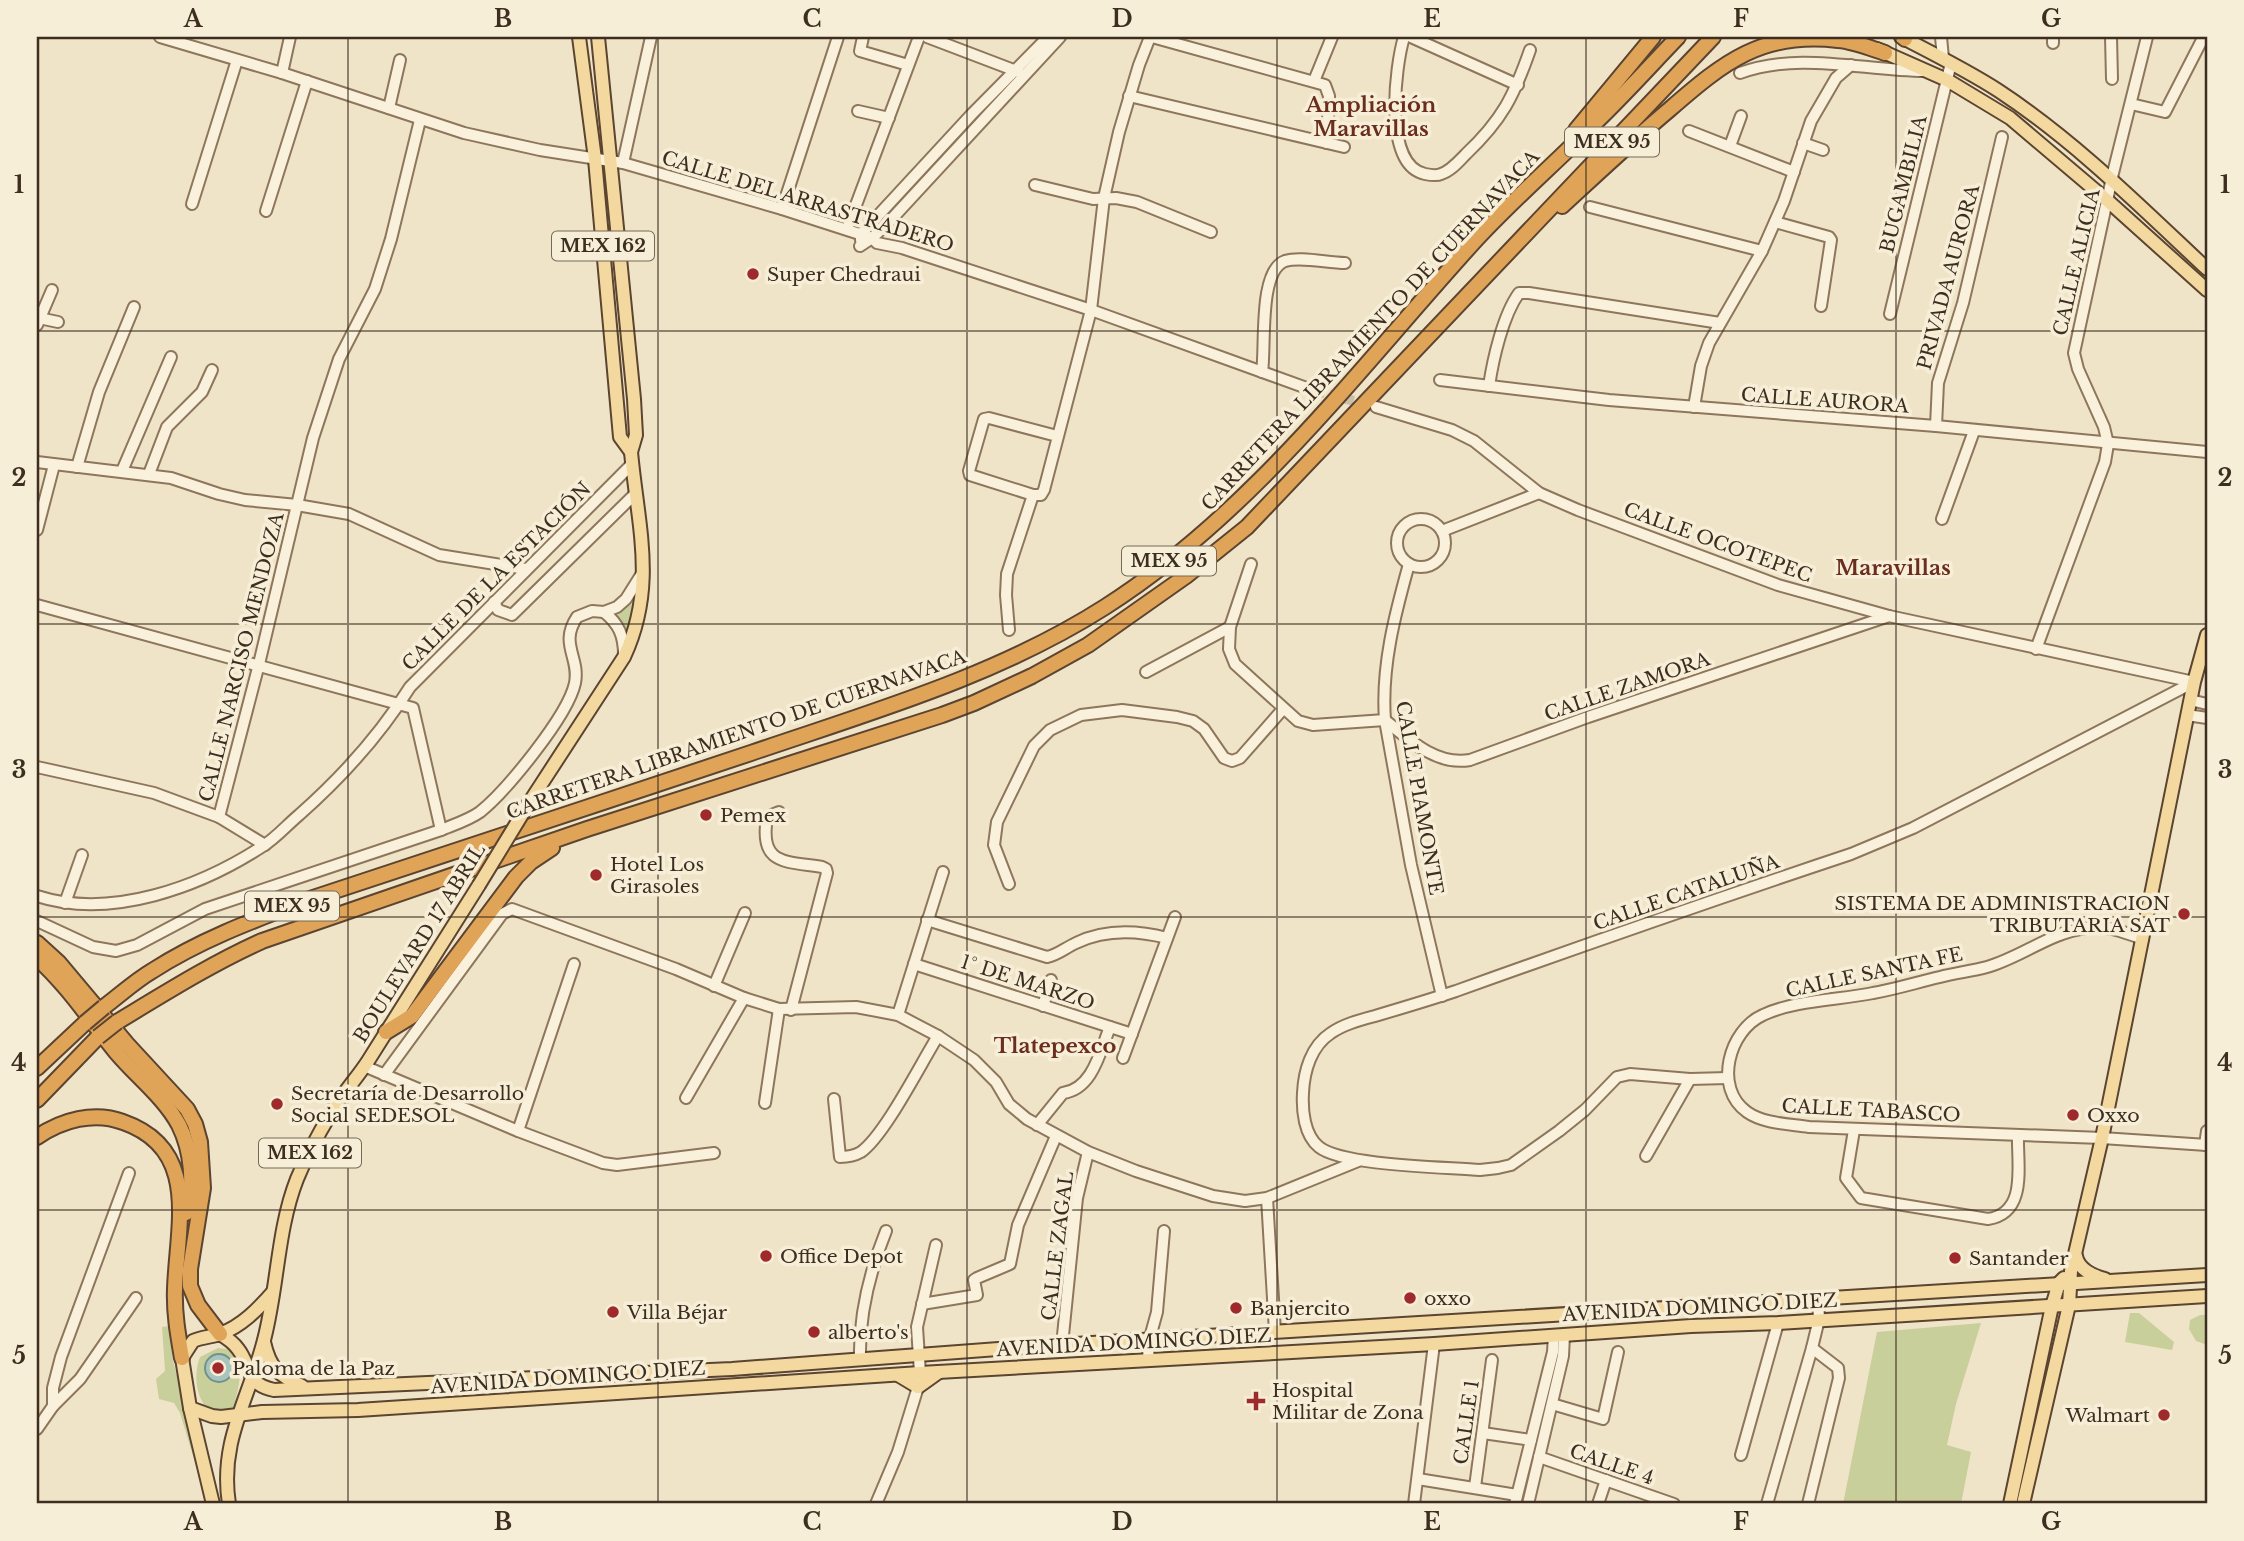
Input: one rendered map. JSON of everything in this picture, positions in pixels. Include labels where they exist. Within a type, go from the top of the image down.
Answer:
[{"type":"highway","points":[[1530,185],[1653,37]]},
{"type":"highway","name":"CARRETERA LIBRAMIENTO DE CUERNAVACA","points":[[37,1068],[85,1023],[150,972],[186,951],[252,921],[307,900],[937,688],[1042,644],[1073,627],[1170,561],[1248,492],[1304,434],[1477,239],[1678,37]]},
{"type":"highway","name":"MEX 95","points":[[37,1100],[98,1037],[117,1022],[228,956],[262,941],[587,829],[942,715],[1032,676],[1088,645],[1186,576],[1247,527],[1713,37]]},
{"type":"highway","points":[[1512,247],[1544,224],[1626,146],[1707,77],[1746,52],[1769,44],[1807,39],[1839,40],[1885,53]]},
{"type":"highway","points":[[386,1032],[412,1016],[516,877],[531,862],[587,829]]},
{"type":"highway","points":[[37,943],[59,962],[127,1044],[187,1109],[195,1124],[200,1142],[203,1188],[190,1269],[190,1286],[198,1305],[220,1334]]},
{"type":"highway","points":[[37,958],[68,990],[118,1053],[169,1109],[179,1126],[187,1145],[192,1189],[178,1236]]},
{"type":"highway","points":[[37,1054],[64,1042]]},
{"type":"highway","points":[[37,1137],[58,1125],[95,1116],[116,1119],[145,1133],[166,1152],[177,1174],[181,1201],[175,1302],[182,1359]]},
{"type":"main road","name":"MEX 162","points":[[579,37],[595,159],[620,437],[631,458]]},
{"type":"main road","name":"MEX 162","points":[[598,37],[617,163],[636,435],[631,458]]},
{"type":"main road","points":[[1856,37],[1947,80],[2011,118],[2207,290]]},
{"type":"main road","points":[[1903,38],[1998,91],[2037,119],[2112,181],[2207,269]]},
{"type":"main road","name":"BOULEVARD 17 ABRIL","points":[[251,1378],[264,1341],[290,1200],[298,1177],[331,1112],[365,1066],[529,803],[624,657],[635,632],[642,600],[644,570],[631,458]]},
{"type":"main road","points":[[2010,1504],[2052,1306],[2076,1256],[2190,700],[2207,635]]},
{"type":"main road","points":[[2076,1256],[2081,1266],[2092,1275],[2115,1280]]},
{"type":"main road","points":[[2040,1284],[2059,1273],[2076,1256]]},
{"type":"main road","name":"AVENIDA DOMINGO DIEZ","points":[[251,1378],[274,1390],[732,1368],[2040,1284],[2067,1279],[2115,1280],[2207,1275]]},
{"type":"main road","points":[[2023,1504],[2069,1305],[2067,1279]]},
{"type":"main road","points":[[212,1504],[182,1359],[193,1341],[220,1334],[234,1327],[257,1310],[274,1291]]},
{"type":"main road","name":"AVENIDA DOMINGO DIEZ","points":[[190,1408],[212,1416],[358,1410],[920,1373],[2207,1296]]},
{"type":"main road","points":[[2059,1344],[2073,1317],[2098,1302]]},
{"type":"main road","points":[[1396,1325],[1398,1345]]},
{"type":"main road","points":[[220,1334],[240,1351],[251,1378],[226,1464],[225,1480],[229,1504]]},
{"type":"main road","points":[[264,1341],[275,1370],[306,1388]]},
{"type":"main road","points":[[898,1375],[918,1387],[939,1372]]},
{"type":"main road","points":[[358,1387],[358,1410]]},
{"type":"main road","points":[[2018,1466],[2026,1473],[2031,1469]]},
{"type":"street","name":"CALLE DEL ARRASTRADERO","points":[[160,37],[178,40],[474,135],[617,163],[782,209],[867,236],[877,243],[902,248],[1091,310],[1315,391]]},
{"type":"street","points":[[282,73],[290,37]]},
{"type":"street","points":[[617,163],[651,37]]},
{"type":"street","points":[[782,209],[838,37]]},
{"type":"street","points":[[863,37],[860,51],[908,65]]},
{"type":"street","points":[[847,229],[919,37]]},
{"type":"street","points":[[926,37],[1027,75]]},
{"type":"street","points":[[867,236],[1046,37]]},
{"type":"street","points":[[867,236],[1027,75],[1060,37]]},
{"type":"street","points":[[1057,436],[989,418],[984,419],[970,475],[1033,495],[1041,495],[1044,490],[1091,310],[1104,198],[1129,96],[1151,37],[1319,83],[1329,96],[1327,144]]},
{"type":"street","points":[[1319,83],[1332,37]]},
{"type":"street","points":[[1404,37],[1399,55],[1396,129],[1404,157],[1410,167],[1423,174],[1439,176],[1484,137],[1507,107],[1530,50]]},
{"type":"street","points":[[1411,37],[1518,85]]},
{"type":"street","name":"BUGAMBILIA","points":[[1890,313],[1947,80],[1947,61],[1941,37]]},
{"type":"street","points":[[2111,37],[2112,79]]},
{"type":"street","name":"CALLE ALICIA","points":[[2109,444],[2074,353],[2147,37]]},
{"type":"street","points":[[2131,104],[2165,112],[2202,40]]},
{"type":"street","points":[[192,204],[237,60]]},
{"type":"street","points":[[389,108],[400,60]]},
{"type":"street","points":[[1740,73],[1760,66],[1805,61],[1890,71],[1925,71]]},
{"type":"street","points":[[1694,407],[1701,366],[1709,343],[1762,251],[1811,121],[1836,78],[1851,65]]},
{"type":"street","points":[[266,211],[307,81]]},
{"type":"street","points":[[1129,96],[1344,147]]},
{"type":"street","points":[[859,111],[889,118]]},
{"type":"street","points":[[1730,146],[1741,116]]},
{"type":"street","name":"CALLE NARCISO MENDOZA","points":[[219,817],[313,438],[339,359],[375,289],[391,239],[421,120]]},
{"type":"street","points":[[1689,131],[1794,172]]},
{"type":"street","name":"PRIVADA AURORA","points":[[1936,426],[1938,383],[1964,303],[2002,137]]},
{"type":"street","points":[[1804,143],[1823,150]]},
{"type":"street","points":[[1035,185],[1093,199],[1137,202],[1211,232]]},
{"type":"street","points":[[1590,207],[1762,251]]},
{"type":"street","points":[[1775,222],[1829,237],[1831,240],[1821,306]]},
{"type":"street","points":[[1262,372],[1265,308],[1271,272],[1283,261],[1295,259],[1345,263]]},
{"type":"street","points":[[52,290],[38,321],[58,322]]},
{"type":"street","points":[[1489,387],[1503,330],[1519,293],[1720,323]]},
{"type":"street","points":[[77,467],[99,392],[134,307]]},
{"type":"street","points":[[122,471],[171,357]]},
{"type":"street","points":[[149,474],[167,427],[202,392],[212,370]]},
{"type":"street","name":"CALLE AURORA","points":[[1440,380],[1694,407],[1936,426],[2207,453]]},
{"type":"street","name":"CALLE OCOTEPEC","points":[[1376,407],[1452,430],[1474,440],[1539,493],[1777,585],[1889,615],[2194,682]]},
{"type":"street","points":[[1942,519],[1974,431]]},
{"type":"street","points":[[2036,649],[2105,462],[2109,444]]},
{"type":"street","name":"CALLE DE LA ESTACIÓN","points":[[37,896],[65,903],[120,903],[170,892],[265,845],[337,782],[400,704],[410,687],[631,458]]},
{"type":"street","points":[[37,461],[149,474],[245,500],[349,514],[439,555],[526,569]]},
{"type":"street","points":[[37,530],[54,465]]},
{"type":"street","points":[[494,602],[498,610],[512,615],[636,493]]},
{"type":"street","points":[[1442,531],[1539,493]]},
{"type":"street","points":[[1009,630],[1007,575],[1033,495]]},
{"type":"street","points":[[1420,519],[1436,524],[1445,539],[1441,556],[1426,566],[1409,564],[1398,550],[1397,542],[1404,526],[1420,519]]},
{"type":"street","points":[[1251,564],[1230,627],[1229,649],[1236,664],[1298,721],[1313,725],[1385,720]]},
{"type":"street","name":"CALLE PIAMONTE","points":[[1409,564],[1394,619],[1384,701],[1385,720],[1411,865],[1443,996]]},
{"type":"street","points":[[37,921],[93,947],[116,951],[137,945],[205,909],[441,830],[477,814],[497,797],[556,722],[574,686],[575,665],[568,634],[572,623],[585,612],[604,612],[617,607],[626,599],[644,570]]},
{"type":"street","points":[[37,604],[413,708],[441,830]]},
{"type":"street","points":[[604,612],[620,631],[624,642],[624,657]]},
{"type":"street","name":"CALLE ZAMORA","points":[[1385,720],[1436,756],[1456,762],[1470,760],[1889,615]]},
{"type":"street","points":[[1146,672],[1230,627]]},
{"type":"street","name":"CALLE CATALUÑA","points":[[1358,1161],[1329,1153],[1317,1146],[1308,1133],[1303,1107],[1304,1082],[1310,1058],[1330,1033],[1351,1023],[1443,996],[1851,854],[1913,828],[2194,682]]},
{"type":"street","points":[[2190,700],[2207,704]]},
{"type":"street","points":[[1009,884],[994,845],[997,822],[1034,746],[1050,730],[1081,715],[1122,710],[1177,717],[1193,721],[1204,729],[1224,758],[1232,761],[1240,758],[1283,709]]},
{"type":"street","points":[[2188,715],[2207,718]]},
{"type":"street","points":[[37,767],[154,793],[219,817],[265,845]]},
{"type":"street","points":[[779,813],[767,817],[764,843],[768,851],[780,861],[822,867],[827,873],[791,1010]]},
{"type":"street","points":[[65,903],[82,855]]},
{"type":"street","points":[[898,1015],[943,872]]},
{"type":"street","points":[[384,1075],[502,914],[512,909],[676,968],[744,998],[779,1009],[856,1007],[898,1015],[974,1059],[996,1082],[1009,1104],[1056,1136],[1136,1171],[1213,1196],[1245,1201],[1268,1198],[1358,1161],[1480,1170],[1511,1165],[1585,1110],[1617,1077],[1630,1074],[1690,1079],[1728,1078]]},
{"type":"street","points":[[714,986],[745,913]]},
{"type":"street","points":[[1123,1058],[1175,917]]},
{"type":"street","points":[[928,920],[1047,957],[1096,934],[1125,931],[1167,938]]},
{"type":"street","name":"CALLE SANTA FE","points":[[1728,1078],[1729,1062],[1737,1040],[1746,1025],[1762,1015],[1784,1008],[1875,993],[1990,966],[2063,931],[2090,927],[2112,928],[2143,939]]},
{"type":"street","points":[[518,1131],[573,964]]},
{"type":"street","name":"1° DE MARZO","points":[[914,964],[1132,1034]]},
{"type":"street","points":[[1043,1006],[1051,980]]},
{"type":"street","points":[[686,1098],[744,998]]},
{"type":"street","points":[[765,1103],[779,1009]]},
{"type":"street","points":[[1037,1125],[1063,1093],[1074,1091],[1090,1075],[1110,1027]]},
{"type":"street","points":[[834,1099],[840,1157],[852,1157],[862,1151],[882,1129],[937,1036]]},
{"type":"street","points":[[365,1066],[518,1131],[603,1163],[617,1165],[714,1153]]},
{"type":"street","name":"CALLE TABASCO","points":[[1728,1078],[1733,1095],[1748,1112],[1771,1122],[1854,1130],[2206,1145]]},
{"type":"street","points":[[1646,1156],[1690,1079]]},
{"type":"street","points":[[1854,1130],[1846,1178],[1861,1198],[1988,1219],[2007,1213],[2017,1196],[2018,1135]]},
{"type":"street","points":[[2206,1145],[2207,1131]]},
{"type":"street","points":[[922,1304],[977,1296],[974,1280],[976,1278],[1010,1264],[1018,1224],[1056,1136]]},
{"type":"street","name":"CALLE ZAGAL","points":[[1062,1345],[1077,1198],[1088,1152]]},
{"type":"street","points":[[53,1406],[53,1388],[61,1357],[129,1173]]},
{"type":"street","points":[[1268,1198],[1275,1332]]},
{"type":"street","points":[[860,1358],[859,1329],[870,1278],[886,1231]]},
{"type":"street","points":[[1148,1361],[1149,1341],[1157,1312],[1164,1231]]},
{"type":"street","points":[[876,1504],[898,1452],[918,1387],[920,1373],[917,1327],[936,1245]]},
{"type":"street","points":[[37,1429],[53,1406],[80,1379],[136,1298]]},
{"type":"street","points":[[1768,1504],[1812,1348],[1819,1319],[1818,1298]]},
{"type":"street","points":[[1741,1455],[1778,1323]]},
{"type":"street","points":[[1528,1504],[1563,1356],[1559,1335]]},
{"type":"street","points":[[1418,1479],[1475,1488],[1516,1499],[1559,1335]]},
{"type":"street","points":[[1414,1504],[1434,1344]]},
{"type":"street","points":[[1808,1504],[1839,1378],[1838,1368],[1812,1348]]},
{"type":"street","points":[[1552,1404],[1603,1419],[1618,1352]]},
{"type":"street","name":"CALLE 1","points":[[1475,1488],[1492,1360]]},
{"type":"street","points":[[1483,1433],[1531,1440]]},
{"type":"street","name":"CALLE 4","points":[[1539,1457],[1606,1480],[1658,1502],[1674,1504]]},
{"type":"street","points":[[1598,1504],[1606,1480]]},
{"type":"green space","points":[[639,589],[639,603],[628,631],[612,614],[632,604]]},
{"type":"green space","points":[[2130,1313],[2139,1313],[2174,1342],[2172,1350],[2125,1342]]},
{"type":"green space","points":[[2207,1315],[2207,1345],[2196,1341],[2189,1329],[2190,1320]]},
{"type":"green space","points":[[1981,1323],[1956,1404],[1947,1445],[1971,1452],[1961,1504],[1843,1504],[1877,1332]]},
{"type":"green space","points":[[169,1326],[173,1360],[200,1469],[197,1469],[180,1413],[174,1403],[159,1399],[156,1379],[165,1371],[162,1327]]},
{"type":"green space","points":[[218,1348],[228,1349],[235,1355],[240,1368],[234,1407],[227,1412],[209,1411],[197,1386],[200,1357]]},
{"type":"water","name":"Paloma de la Paz","points":[[219,1354],[229,1358],[233,1368],[229,1378],[219,1382],[209,1378],[205,1368],[209,1358]]},
{"type":"tunnel","points":[[1315,391],[1370,405]]},
{"type":"place","name":"Super Chedraui","points":[[753,274]]},
{"type":"place","name":"Pemex","points":[[706,815]]},
{"type":"place","name":"Hotel Los Girasoles","points":[[596,875]]},
{"type":"place","name":"SISTEMA DE ADMINISTRACION TRIBUTARIA SAT","points":[[2184,914]]},
{"type":"place","name":"Secretaría de Desarrollo Social SEDESOL","points":[[277,1104]]},
{"type":"place","name":"Oxxo","points":[[2073,1115]]},
{"type":"place","name":"Office Depot","points":[[766,1256]]},
{"type":"place","name":"Santander","points":[[1955,1258]]},
{"type":"place","name":"oxxo","points":[[1410,1298]]},
{"type":"place","name":"Banjercito","points":[[1236,1308]]},
{"type":"place","name":"Villa Béjar","points":[[613,1312]]},
{"type":"place","name":"alberto's","points":[[814,1332]]},
{"type":"place","name":"Paloma de la Paz","points":[[218,1368]]},
{"type":"place","name":"Hospital Militar de Zona","points":[[1256,1401]]},
{"type":"place","name":"Walmart","points":[[2164,1415]]},
{"type":"district","name":"Ampliación Maravillas","points":[[1371,117]]},
{"type":"district","name":"Maravillas","points":[[1893,568]]},
{"type":"district","name":"Tlatepexco","points":[[1055,1046]]}]
